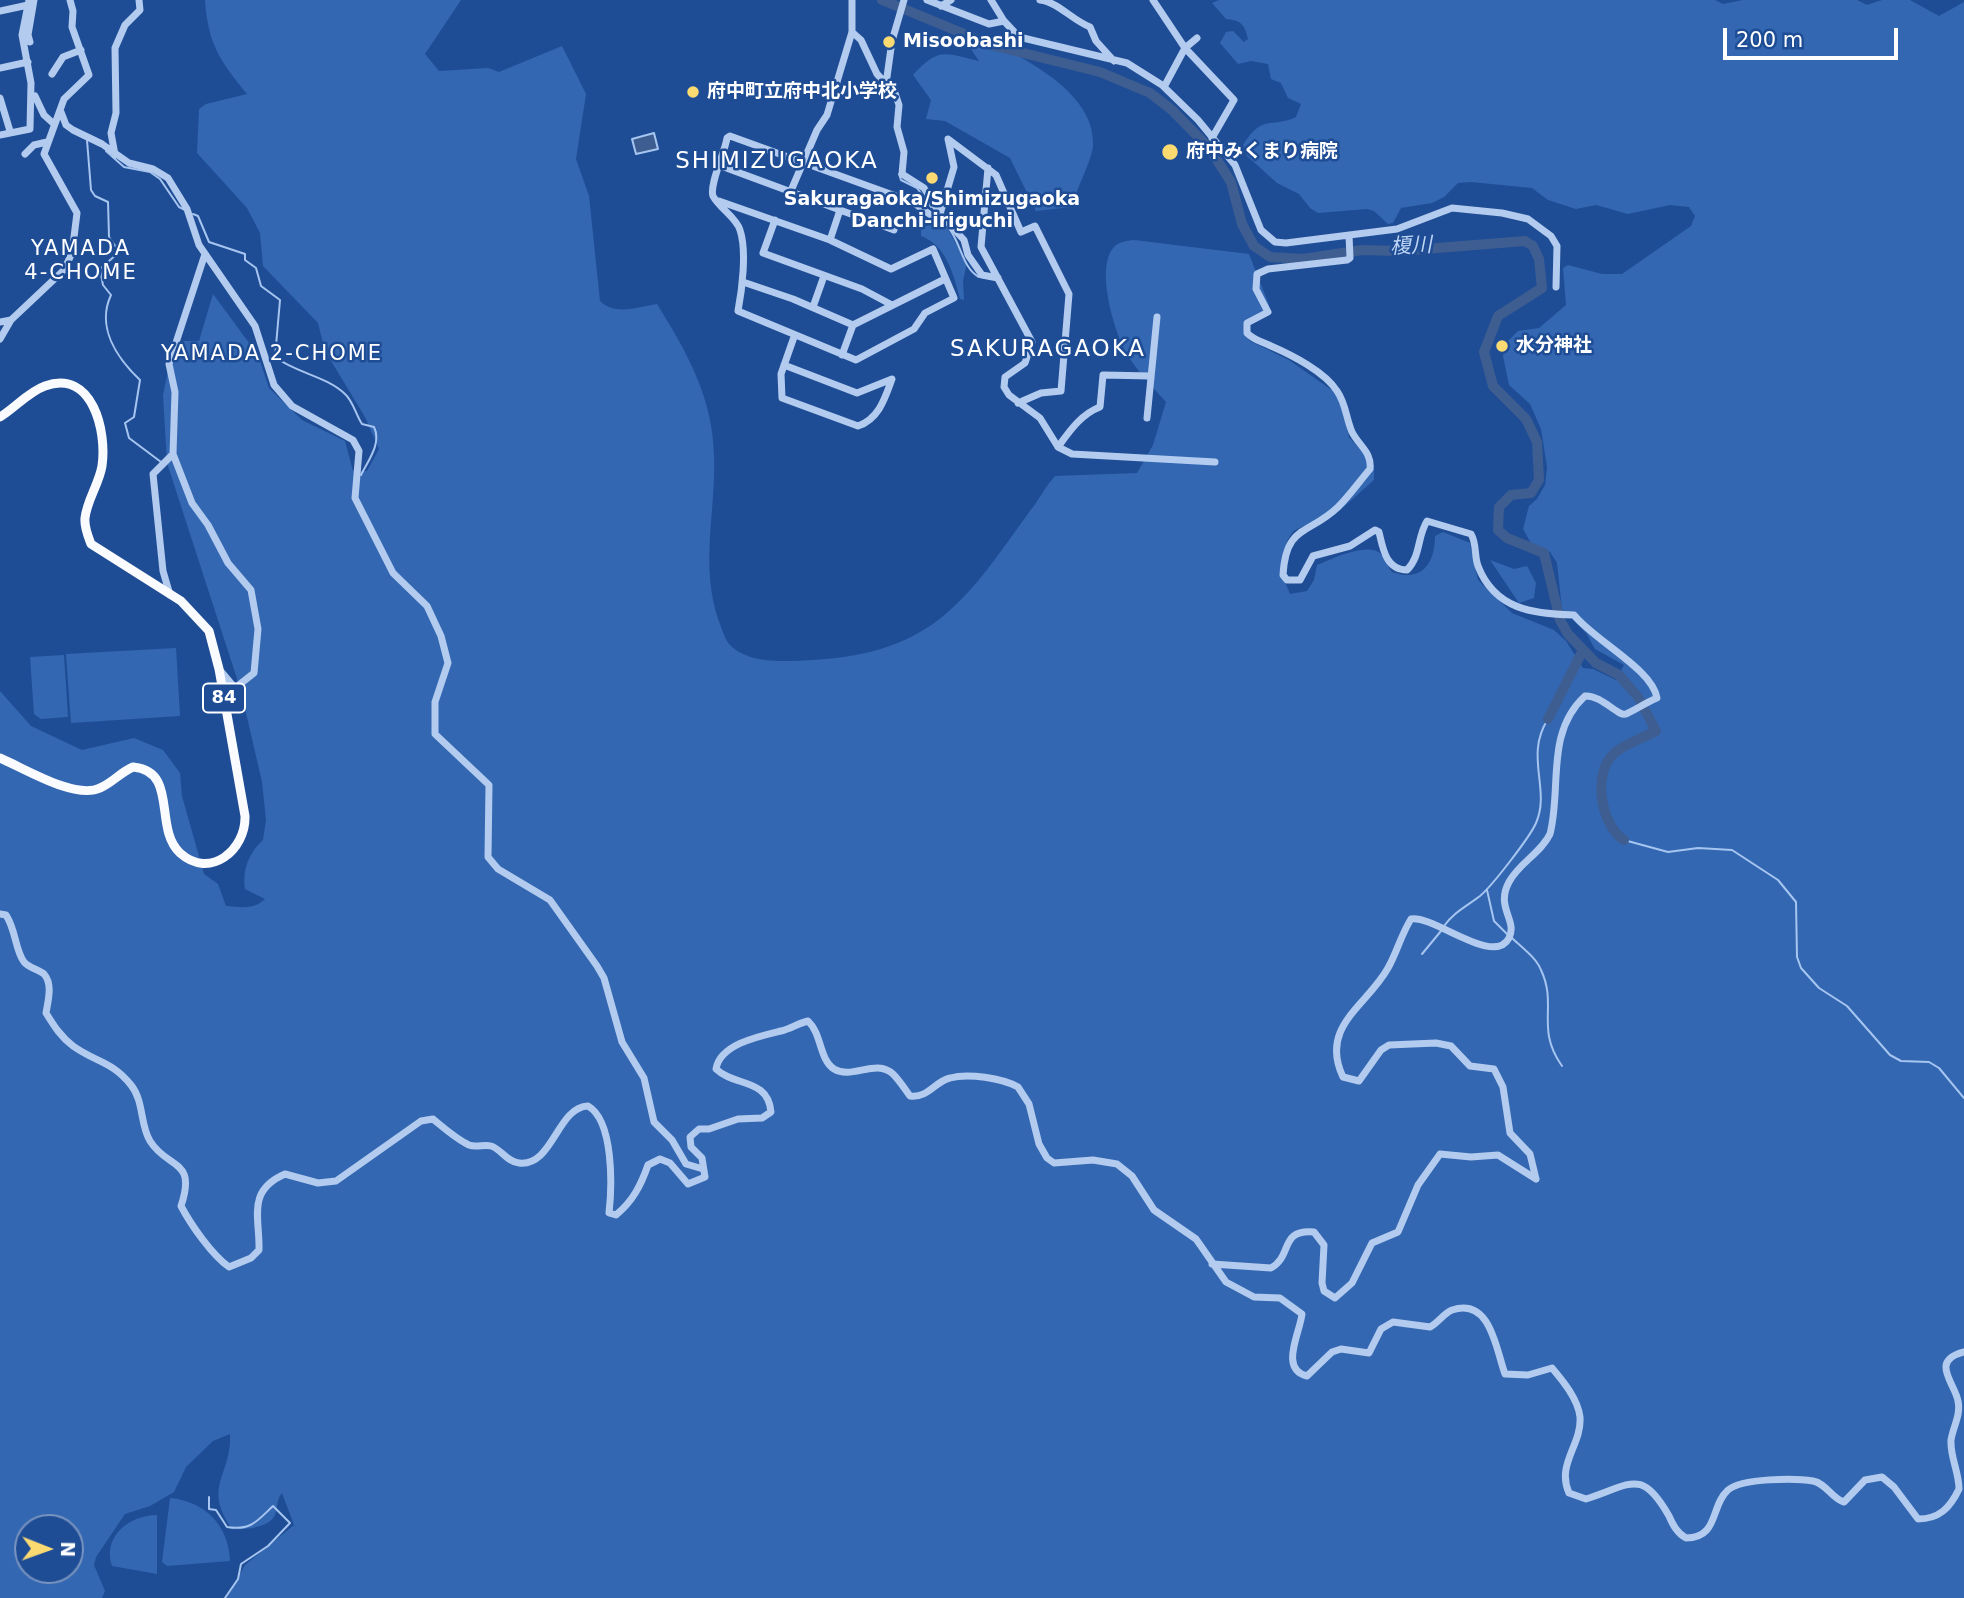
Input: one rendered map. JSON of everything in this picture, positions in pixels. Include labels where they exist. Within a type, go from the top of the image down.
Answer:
[{"type":"main road","name":"84","points":[[0,416],[37,389],[51,384],[73,387],[85,394],[97,413],[103,452],[100,477],[85,517],[91,544],[181,601],[202,621],[214,643],[245,828],[237,847],[223,859],[189,859],[168,837],[159,783],[148,769],[133,766],[101,788],[68,789],[0,758]]},
{"type":"street","points":[[0,339],[11,320],[53,282],[72,254],[78,213],[44,153],[67,95],[86,81],[89,75],[72,27],[73,10],[70,0]]},
{"type":"street","points":[[115,155],[111,134],[116,113],[115,48],[125,25],[139,10],[139,0]]},
{"type":"street","points":[[790,193],[817,130],[827,115],[852,32],[852,0]]},
{"type":"street","points":[[886,84],[892,41],[904,0]]},
{"type":"street","points":[[927,0],[989,24],[1004,21]]},
{"type":"street","points":[[941,6],[951,0]]},
{"type":"street","points":[[991,0],[1004,21],[1019,37],[1031,42],[1061,44],[1141,70],[1164,87],[1212,138],[1244,182],[1258,225],[1275,242],[1397,229],[1452,208],[1479,209],[1528,219],[1543,227],[1557,246],[1556,287]]},
{"type":"street","points":[[1040,0],[1047,1],[1074,21],[1090,27],[1096,41],[1114,61]]},
{"type":"street","points":[[1153,0],[1185,48],[1234,100],[1212,138]]},
{"type":"street","points":[[0,11],[30,2]]},
{"type":"street","points":[[30,2],[30,42]]},
{"type":"street","points":[[0,135],[30,129],[31,83],[22,35],[30,2]]},
{"type":"street","points":[[852,32],[861,40],[877,74],[899,104],[897,127],[904,152],[902,174],[924,188],[940,214],[964,240],[968,255],[982,275],[998,278]]},
{"type":"street","points":[[1164,87],[1185,48],[1197,38]]},
{"type":"street","points":[[52,75],[63,57],[80,51]]},
{"type":"street","points":[[0,68],[28,62]]},
{"type":"street","points":[[35,96],[44,115],[58,116],[66,125],[102,144],[115,155],[135,166],[153,169],[168,178],[187,209],[192,231],[205,254],[255,326],[269,373],[283,398],[312,419],[347,435],[359,451],[355,498],[393,573],[426,606],[441,636],[448,663],[435,702],[435,734],[489,785],[488,857],[498,869],[544,896],[560,911],[604,978],[620,1035],[645,1078],[654,1122],[672,1140],[686,1164],[703,1169]]},
{"type":"street","points":[[0,98],[10,131]]},
{"type":"street","points":[[719,201],[830,240],[891,269],[933,248],[954,298],[925,313],[914,329],[856,360],[738,312],[743,282],[740,229],[713,195],[712,184],[721,166],[727,138],[730,136],[914,203],[932,216],[940,214]]},
{"type":"street","points":[[940,214],[954,167],[948,139],[988,168],[1004,189],[1021,232],[1035,226],[1069,294],[1061,391],[1041,393],[1018,403]]},
{"type":"street","points":[[25,154],[34,145],[47,142]]},
{"type":"street","points":[[721,166],[894,230]]},
{"type":"street","points":[[988,168],[981,247],[1032,337],[1030,355],[1025,363],[1005,377],[1004,387],[1018,403],[1040,418],[1058,447],[1072,454],[1215,463]]},
{"type":"street","points":[[830,240],[840,210]]},
{"type":"street","points":[[775,220],[763,253],[862,289],[892,305]]},
{"type":"street","points":[[1212,1264],[1271,1268],[1281,1260],[1293,1236],[1300,1231],[1314,1232],[1324,1245],[1324,1291],[1335,1298],[1352,1283],[1372,1243],[1398,1232],[1418,1185],[1440,1154],[1498,1155],[1536,1178],[1530,1154],[1510,1133],[1503,1087],[1494,1069],[1470,1066],[1451,1046],[1399,1043],[1381,1050],[1359,1081],[1353,1081],[1343,1077],[1338,1067],[1337,1042],[1350,1013],[1379,982],[1390,965],[1399,939],[1411,919],[1418,917],[1481,945],[1505,944],[1511,936],[1512,925],[1503,907],[1504,892],[1511,879],[1545,845],[1550,834],[1555,764],[1565,724],[1576,704],[1585,696],[1601,698],[1618,713],[1626,714],[1628,710],[1657,698],[1650,679],[1605,646],[1574,615],[1534,614],[1514,606],[1485,579],[1471,534],[1436,522],[1427,521],[1422,528],[1419,548],[1413,564],[1407,570],[1395,568],[1388,561],[1379,532],[1375,530],[1350,546],[1313,556],[1300,580],[1287,580],[1283,575],[1284,561],[1295,536],[1337,507],[1370,469],[1371,463],[1369,455],[1351,429],[1344,402],[1336,388],[1325,378],[1270,345],[1256,342],[1247,333],[1247,323],[1268,312],[1256,289],[1257,274],[1268,269],[1347,260],[1350,258],[1349,234]]},
{"type":"street","points":[[205,254],[169,364],[175,392],[173,454],[192,503],[208,525],[228,563],[251,590],[258,629],[254,673],[235,688],[219,669]]},
{"type":"street","points":[[813,307],[824,276]]},
{"type":"street","points":[[842,355],[853,325],[945,279]]},
{"type":"street","points":[[743,282],[813,307],[853,325]]},
{"type":"street","points":[[1147,418],[1157,317]]},
{"type":"street","points":[[0,322],[11,320]]},
{"type":"street","points":[[784,365],[857,393],[892,379],[882,405],[867,423],[853,426],[782,398],[781,374],[784,365],[794,337]]},
{"type":"street","points":[[1058,447],[1071,428],[1090,411],[1100,407],[1103,375],[1151,376]]},
{"type":"street","points":[[170,595],[163,571],[153,474],[173,454]]},
{"type":"street","points":[[0,914],[6,915],[15,929],[18,948],[25,964],[44,974],[47,980],[50,991],[46,1013],[56,1030],[76,1048],[109,1063],[132,1086],[149,1140],[180,1165],[185,1177],[181,1206],[191,1226],[203,1235],[215,1256],[229,1267],[251,1258],[259,1250],[255,1209],[267,1187],[276,1178],[285,1174],[318,1183],[335,1181],[421,1121],[432,1119],[469,1145],[490,1146],[512,1161],[526,1163],[537,1157],[573,1111],[580,1106],[592,1108],[600,1120],[610,1156],[611,1215],[621,1211],[639,1190],[648,1165],[660,1159],[670,1163],[688,1184],[705,1177],[702,1158],[691,1147],[690,1136],[699,1129],[709,1129],[738,1119],[762,1118],[772,1112],[771,1102],[758,1086],[729,1079],[716,1069],[718,1060],[723,1054],[756,1035],[808,1021],[816,1031],[828,1064],[833,1068],[840,1072],[880,1068],[891,1072],[910,1096],[921,1097],[952,1077],[989,1079],[1018,1087],[1029,1104],[1039,1144],[1047,1158],[1054,1163],[1093,1160],[1117,1164],[1132,1176],[1154,1210],[1196,1239],[1212,1264],[1235,1288],[1254,1297],[1280,1298],[1302,1314],[1292,1356],[1294,1367],[1300,1374],[1307,1376],[1332,1352],[1341,1349],[1368,1353],[1381,1329],[1393,1322],[1430,1326],[1451,1310],[1473,1310],[1489,1323],[1504,1374],[1528,1375],[1552,1368],[1575,1401],[1579,1424],[1564,1468],[1564,1482],[1569,1493],[1586,1499],[1630,1483],[1641,1483],[1651,1490],[1677,1532],[1686,1538],[1702,1535],[1710,1528],[1727,1490],[1744,1483],[1760,1481],[1813,1481],[1844,1502],[1869,1477],[1882,1477],[1894,1487],[1918,1519],[1937,1516],[1948,1508],[1959,1489],[1951,1451],[1958,1400],[1946,1376],[1946,1367],[1952,1357],[1964,1352]]},
{"type":"shaded area","points":[[205,0],[461,0],[425,54],[439,71],[488,68],[499,72],[562,46],[586,94],[576,159],[589,196],[600,301],[606,306],[620,309],[657,304],[688,358],[709,415],[714,456],[710,578],[718,619],[725,637],[740,653],[772,661],[814,660],[865,653],[898,643],[928,627],[967,594],[1055,476],[1137,473],[1153,445],[1166,402],[1125,351],[1108,298],[1106,269],[1109,256],[1116,245],[1134,240],[1249,254],[1269,305],[1267,316],[1244,323],[1245,333],[1250,341],[1289,360],[1333,391],[1341,404],[1349,437],[1374,466],[1374,480],[1339,511],[1293,531],[1287,541],[1281,572],[1290,594],[1307,591],[1314,580],[1317,565],[1358,550],[1367,549],[1380,553],[1392,572],[1402,575],[1419,573],[1429,562],[1435,536],[1443,532],[1470,543],[1478,580],[1512,613],[1554,630],[1566,641],[1583,668],[1593,669],[1616,680],[1624,665],[1595,649],[1586,633],[1562,609],[1557,563],[1550,552],[1532,545],[1523,529],[1529,506],[1537,499],[1545,485],[1547,467],[1541,429],[1530,404],[1509,385],[1503,356],[1506,343],[1518,331],[1539,328],[1566,305],[1563,268],[1568,265],[1602,274],[1622,274],[1691,226],[1695,216],[1689,207],[1670,205],[1628,214],[1596,205],[1576,209],[1548,200],[1532,188],[1471,182],[1458,183],[1444,197],[1432,203],[1401,208],[1393,223],[1388,224],[1374,211],[1367,209],[1318,213],[1310,208],[1299,194],[1277,183],[1247,156],[1243,145],[1256,129],[1262,125],[1296,117],[1301,104],[1288,98],[1281,83],[1271,79],[1268,64],[1251,61],[1238,64],[1220,43],[1226,32],[1233,31],[1244,42],[1248,39],[1245,30],[1239,22],[1226,19],[1212,3],[1219,0],[1715,0],[1723,4],[1743,0],[1857,0],[1867,5],[1882,0],[1910,0],[1939,16],[1964,2],[1964,1598],[227,1598],[245,1565],[294,1525],[282,1493],[275,1515],[267,1523],[232,1529],[219,1502],[230,1434],[213,1441],[186,1467],[174,1492],[150,1506],[125,1514],[96,1557],[94,1565],[105,1591],[102,1598],[0,1598],[0,691],[31,726],[82,750],[134,738],[163,750],[180,773],[182,796],[204,874],[218,884],[226,906],[247,907],[261,902],[265,899],[245,889],[244,882],[248,862],[263,840],[266,820],[262,782],[241,691],[167,463],[163,395],[171,357],[184,341],[199,341],[213,294],[258,355],[269,388],[302,420],[345,441],[353,471],[367,471],[379,449],[365,417],[325,351],[318,323],[263,266],[260,233],[247,208],[197,153],[199,109],[206,104],[247,94],[229,72],[209,29]]},
{"type":"shaded area","points":[[956,27],[1021,57],[1064,87],[1080,105],[1090,124],[1093,146],[1071,207],[1036,211],[1010,158],[945,121],[926,119],[931,100],[913,75],[929,60],[943,54],[979,61]]},
{"type":"shaded area","points":[[654,133],[658,149],[636,154],[632,139]]},
{"type":"shaded area","points":[[932,224],[946,226],[967,263],[963,281],[964,300],[960,299],[952,271],[943,254],[930,240],[921,236],[921,228]]},
{"type":"shaded area","points":[[1490,560],[1514,569],[1527,566],[1536,583],[1534,598],[1519,603]]},
{"type":"shaded area","points":[[176,648],[180,716],[71,723],[66,654]]},
{"type":"shaded area","points":[[64,655],[68,717],[41,719],[34,714],[30,657]]},
{"type":"shaded area","points":[[170,1498],[194,1504],[213,1518],[225,1537],[230,1561],[167,1566],[162,1562]]},
{"type":"shaded area","points":[[157,1515],[157,1574],[112,1566],[111,1545],[121,1529],[137,1519]]},
{"type":"waterway","name":"榎川","points":[[882,0],[991,45],[1100,72],[1150,93],[1172,110],[1210,149],[1231,182],[1242,224],[1254,246],[1270,257],[1303,259],[1362,250],[1400,251],[1525,241],[1533,246],[1539,259],[1542,288],[1498,316],[1484,352],[1493,386],[1526,419],[1537,442],[1539,480],[1531,493],[1511,495],[1499,507],[1498,530],[1507,538],[1544,553],[1560,620],[1568,634],[1596,663],[1619,675],[1638,697],[1656,731],[1617,751],[1604,770],[1601,783],[1604,810],[1616,833],[1624,840]]},
{"type":"waterway","points":[[87,140],[91,190],[95,196],[108,202],[109,237],[118,250],[100,269],[103,285],[111,295],[107,307],[108,330],[117,352],[140,380],[134,417],[125,423],[129,438],[161,462]]},
{"type":"waterway","points":[[106,151],[124,167],[150,172],[160,179],[179,207],[185,210]]},
{"type":"waterway","points":[[899,174],[901,180],[917,188],[931,207]]},
{"type":"waterway","points":[[193,214],[198,216],[209,242],[245,254],[245,260],[256,268],[261,286],[280,300],[275,357],[337,388],[350,400],[362,424],[374,427],[375,446],[361,475]]},
{"type":"waterway","points":[[948,227],[965,261],[979,277]]},
{"type":"waterway","points":[[1548,719],[1583,650]]},
{"type":"waterway","points":[[1444,926],[1493,882],[1519,850],[1536,823],[1541,798],[1538,746],[1548,719]]},
{"type":"waterway","points":[[1624,840],[1668,852],[1698,848],[1732,850],[1778,880],[1796,902],[1797,957],[1801,968],[1819,988],[1847,1006],[1890,1055],[1901,1061],[1929,1062],[1939,1068],[1964,1098]]},
{"type":"waterway","points":[[1487,890],[1494,921],[1507,934]]},
{"type":"waterway","points":[[1422,954],[1441,931]]},
{"type":"waterway","points":[[1511,937],[1532,956],[1541,970],[1548,995],[1550,1040],[1562,1066]]},
{"type":"waterway","points":[[209,1497],[209,1509],[216,1510],[227,1527],[248,1526],[273,1506],[290,1523],[268,1546],[241,1564],[238,1579],[225,1598]]},
{"type":"place","name":"Misoobashi","points":[[889,42]]},
{"type":"place","name":"府中町立府中北小学校","points":[[693,92]]},
{"type":"place","name":"府中みくまり病院","points":[[1170,152]]},
{"type":"place","name":"Sakuragaoka/Shimizugaoka Danchi-iriguchi","points":[[932,178]]},
{"type":"place","name":"水分神社","points":[[1502,346]]},
{"type":"district","name":"SHIMIZUGAOKA","points":[[777,162]]},
{"type":"district","name":"YAMADA 4-CHOME","points":[[81,262]]},
{"type":"district","name":"SAKURAGAOKA","points":[[1048,350]]},
{"type":"district","name":"YAMADA 2-CHOME","points":[[272,355]]}]
